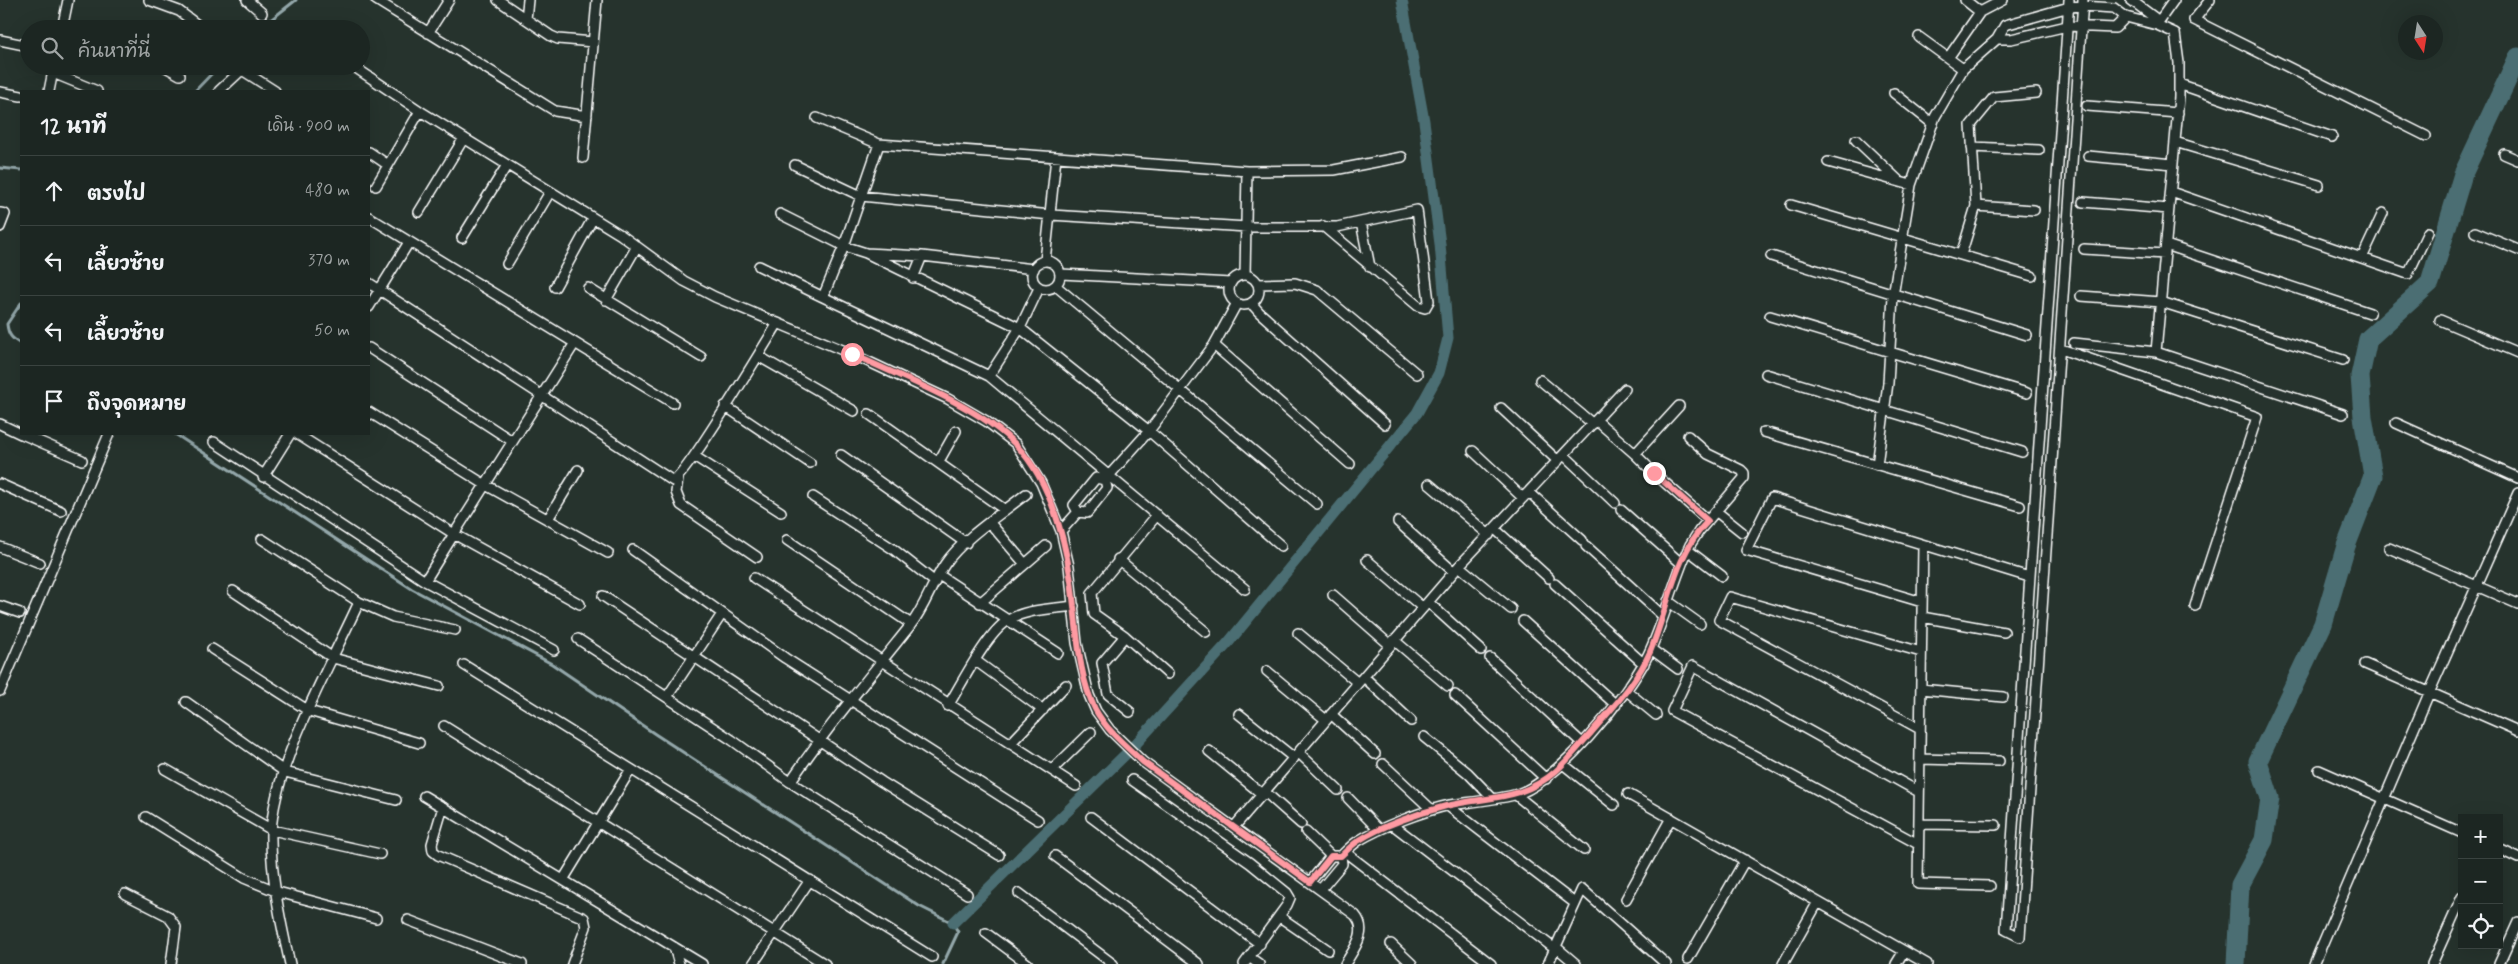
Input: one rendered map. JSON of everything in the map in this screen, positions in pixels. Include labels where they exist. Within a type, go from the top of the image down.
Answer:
[{"type":"street","points":[[64,20],[67,0]]},
{"type":"street","points":[[149,0],[179,11],[191,20]]},
{"type":"street","points":[[247,0],[262,13]]},
{"type":"street","points":[[376,0],[555,111],[587,116]]},
{"type":"street","points":[[428,33],[449,0]]},
{"type":"street","points":[[498,0],[558,38],[593,42]]},
{"type":"street","points":[[526,19],[528,0]]},
{"type":"street","points":[[583,158],[597,0]]},
{"type":"street","points":[[1965,0],[1980,12]]},
{"type":"street","points":[[1948,58],[1980,12],[2003,0]]},
{"type":"street","points":[[2131,0],[2158,23],[2175,32],[2180,63],[2178,113],[2156,352]]},
{"type":"street","points":[[2158,23],[2174,0]]},
{"type":"street","points":[[2210,0],[2194,20],[2426,136]]},
{"type":"street","points":[[1877,464],[1890,352],[1893,294],[1911,185],[1933,124],[1963,69],[1997,39],[2004,25],[2069,3],[2114,8],[2126,17],[2158,23]]},
{"type":"street","points":[[2069,3],[2006,930],[2020,937],[2061,349],[2082,3]]},
{"type":"street","points":[[1997,39],[2011,40],[2067,26],[2116,28],[2126,17]]},
{"type":"street","points":[[1919,37],[1963,69]]},
{"type":"street","points":[[0,40],[20,44]]},
{"type":"street","points":[[49,90],[53,75]]},
{"type":"street","points":[[64,75],[95,90]]},
{"type":"street","points":[[220,90],[236,75]]},
{"type":"street","points":[[253,75],[274,90]]},
{"type":"street","points":[[366,75],[420,111],[621,235],[636,248],[699,289],[852,354],[948,400],[1016,444],[1031,464],[1053,507],[1069,566],[1077,643],[1089,695],[1096,711],[1118,739],[1143,762],[1321,889],[1360,920],[1360,937],[1345,964]]},
{"type":"street","points":[[2179,84],[2332,137]]},
{"type":"street","points":[[0,92],[20,96]]},
{"type":"street","points":[[1894,93],[1933,124]]},
{"type":"street","points":[[1961,255],[1976,206],[1971,125],[1994,97],[2036,93]]},
{"type":"street","points":[[2087,106],[2178,113]]},
{"type":"street","points":[[376,186],[420,111]]},
{"type":"street","points":[[817,118],[879,144],[1247,171],[1334,170],[1402,157]]},
{"type":"street","points":[[419,212],[464,138]]},
{"type":"street","points":[[1856,140],[1900,182]]},
{"type":"street","points":[[2175,142],[2319,185]]},
{"type":"street","points":[[823,297],[844,246],[879,144]]},
{"type":"street","points":[[1972,147],[2039,150]]},
{"type":"street","points":[[370,153],[388,165]]},
{"type":"street","points":[[2504,154],[2518,160]]},
{"type":"street","points":[[2088,156],[2173,164]]},
{"type":"street","points":[[866,253],[922,256],[1034,268],[1044,261],[1051,214],[1056,158]]},
{"type":"street","points":[[1828,162],[1911,185]]},
{"type":"street","points":[[462,238],[507,165]]},
{"type":"street","points":[[795,165],[860,196],[1051,214],[1247,227],[1323,226],[1337,227],[1417,210],[1428,301],[1425,308],[1418,306],[1323,226]]},
{"type":"street","points":[[1246,275],[1247,171]]},
{"type":"street","points":[[507,264],[550,192]]},
{"type":"street","points":[[2171,192],[2408,274],[2428,232]]},
{"type":"street","points":[[2083,202],[2169,209]]},
{"type":"street","points":[[1791,205],[2032,276]]},
{"type":"street","points":[[1976,206],[2034,210]]},
{"type":"street","points":[[0,212],[5,214],[0,227]]},
{"type":"street","points":[[2362,258],[2383,213]]},
{"type":"street","points":[[780,214],[844,246],[866,253],[913,278],[1020,328],[1149,431],[1281,546]]},
{"type":"street","points":[[370,218],[673,402]]},
{"type":"street","points":[[555,287],[593,218]]},
{"type":"street","points":[[1361,222],[1370,267]]},
{"type":"street","points":[[2475,232],[2518,250]]},
{"type":"street","points":[[2053,236],[2067,236]]},
{"type":"street","points":[[370,305],[409,242]]},
{"type":"street","points":[[606,300],[636,248]]},
{"type":"street","points":[[2084,249],[2166,249],[2370,313]]},
{"type":"street","points":[[913,278],[922,256]]},
{"type":"street","points":[[1771,256],[2027,335]]},
{"type":"street","points":[[1044,261],[1053,263],[1061,274]]},
{"type":"street","points":[[759,266],[989,376],[1010,391],[1107,478],[1156,515],[1245,589]]},
{"type":"street","points":[[1034,268],[1033,282],[1039,288],[1048,290],[1056,286],[1061,274]]},
{"type":"street","points":[[1061,274],[1231,283]]},
{"type":"street","points":[[1246,275],[1254,279],[1258,284],[1258,296],[1251,303],[1237,303],[1230,296],[1231,283],[1237,277],[1246,275]]},
{"type":"street","points":[[1258,284],[1295,283],[1317,290],[1417,374]]},
{"type":"street","points":[[370,284],[665,476],[673,481],[678,479]]},
{"type":"street","points":[[1056,286],[1317,504]]},
{"type":"street","points":[[588,288],[701,357]]},
{"type":"street","points":[[989,376],[1020,328],[1039,288]]},
{"type":"street","points":[[2081,296],[2161,302],[2343,360]]},
{"type":"street","points":[[1078,512],[1086,513],[1107,488],[1107,478],[1149,431],[1180,391],[1214,345],[1237,303]]},
{"type":"street","points":[[1251,303],[1385,424]]},
{"type":"street","points":[[1770,316],[2027,393]]},
{"type":"street","points":[[2440,320],[2518,353]]},
{"type":"street","points":[[757,557],[681,505],[676,492],[678,479],[778,323]]},
{"type":"street","points":[[425,581],[484,484],[575,343]]},
{"type":"street","points":[[2074,344],[2156,352],[2343,414]]},
{"type":"street","points":[[1214,345],[1350,464]]},
{"type":"street","points":[[370,349],[512,441]]},
{"type":"street","points":[[2061,349],[2257,417],[2195,606]]},
{"type":"street","points":[[758,356],[854,411]]},
{"type":"street","points":[[1766,374],[2022,452]]},
{"type":"street","points":[[1540,380],[1648,466]]},
{"type":"street","points":[[1234,828],[1457,569],[1625,390]]},
{"type":"street","points":[[725,406],[810,463]]},
{"type":"street","points":[[1635,454],[1679,406]]},
{"type":"street","points":[[1501,408],[1682,564]]},
{"type":"street","points":[[370,413],[484,484],[608,553]]},
{"type":"street","points":[[869,414],[1005,510]]},
{"type":"street","points":[[2396,423],[2518,478]]},
{"type":"street","points":[[0,424],[20,433]]},
{"type":"street","points":[[939,462],[956,431]]},
{"type":"street","points":[[1764,432],[2020,506]]},
{"type":"street","points":[[24,435],[82,460]]},
{"type":"street","points":[[0,691],[109,435]]},
{"type":"street","points":[[263,476],[289,435]]},
{"type":"street","points":[[299,435],[454,534],[580,604]]},
{"type":"street","points":[[1310,882],[1339,855],[1379,830],[1432,810],[1516,795],[1546,779],[1563,764],[1616,705],[1644,664],[1651,649],[1688,550],[1708,521],[1744,478],[1744,473],[1708,454],[1688,436]]},
{"type":"street","points":[[214,442],[425,581],[554,650]]},
{"type":"street","points":[[1473,451],[1584,543],[1663,616]]},
{"type":"street","points":[[841,455],[966,543]]},
{"type":"street","points":[[694,456],[781,512]]},
{"type":"street","points":[[548,519],[578,470]]},
{"type":"street","points":[[1654,473],[1708,521]]},
{"type":"street","points":[[1078,512],[1074,505],[1096,478],[1107,478]]},
{"type":"street","points":[[0,484],[61,510]]},
{"type":"street","points":[[1429,484],[1552,581],[1644,664]]},
{"type":"street","points":[[2314,964],[2430,691],[2518,493]]},
{"type":"street","points":[[790,782],[850,700],[911,624],[927,601],[946,562],[966,543],[1026,494]]},
{"type":"street","points":[[813,497],[937,579],[1008,620],[1058,653]]},
{"type":"street","points":[[1922,602],[1746,550],[1772,498],[2029,577]]},
{"type":"street","points":[[1060,531],[1078,512]]},
{"type":"street","points":[[1717,512],[1742,532]]},
{"type":"street","points":[[1156,515],[1092,593],[1094,614],[1125,636],[1168,674]]},
{"type":"street","points":[[1398,522],[1511,609]]},
{"type":"street","points":[[990,523],[1025,564]]},
{"type":"street","points":[[262,539],[358,602],[393,617],[455,630]]},
{"type":"street","points":[[787,540],[911,624]]},
{"type":"street","points":[[1923,545],[1918,884],[1990,886]]},
{"type":"street","points":[[980,603],[1046,546]]},
{"type":"street","points":[[0,547],[40,563]]},
{"type":"street","points":[[2389,548],[2518,604]]},
{"type":"street","points":[[633,550],[722,614],[850,700],[1038,820]]},
{"type":"street","points":[[1688,550],[1722,576]]},
{"type":"street","points":[[1118,559],[1206,632]]},
{"type":"street","points":[[1367,560],[1481,650]]},
{"type":"street","points":[[754,578],[948,706],[1076,786]]},
{"type":"street","points":[[233,591],[333,658],[439,686]]},
{"type":"street","points":[[1333,594],[1448,686]]},
{"type":"street","points":[[603,596],[820,740],[999,854]]},
{"type":"street","points":[[1920,729],[1719,620],[1730,597],[1921,652]]},
{"type":"street","points":[[1668,601],[1700,624]]},
{"type":"street","points":[[290,964],[281,924],[278,892],[271,862],[272,830],[285,772],[316,690],[333,658],[358,602]]},
{"type":"street","points":[[0,606],[20,613]]},
{"type":"street","points":[[948,706],[995,632],[1008,620],[1024,614],[1074,606]]},
{"type":"street","points":[[667,697],[722,614]]},
{"type":"street","points":[[1922,617],[2004,632]]},
{"type":"street","points":[[1523,621],[1616,705]]},
{"type":"street","points":[[1298,633],[1361,680],[1411,721]]},
{"type":"street","points":[[1125,636],[1102,663],[1108,694],[1130,712]]},
{"type":"street","points":[[578,640],[667,697],[790,782],[967,894]]},
{"type":"street","points":[[212,649],[309,711],[419,743]]},
{"type":"street","points":[[1651,649],[1678,669]]},
{"type":"street","points":[[1490,658],[1582,743]]},
{"type":"street","points":[[976,662],[1043,710]]},
{"type":"street","points":[[2365,664],[2518,730]]},
{"type":"street","points":[[464,665],[932,957]]},
{"type":"street","points":[[1918,844],[1672,712],[1693,666],[1919,792]]},
{"type":"street","points":[[1267,671],[1375,754]]},
{"type":"street","points":[[1010,744],[1066,686]]},
{"type":"street","points":[[1921,689],[2003,697]]},
{"type":"street","points":[[1627,691],[1656,715]]},
{"type":"street","points":[[1455,695],[1546,779]]},
{"type":"street","points":[[186,702],[285,772],[396,800]]},
{"type":"street","points":[[1239,714],[1338,790]]},
{"type":"street","points":[[444,726],[825,964]]},
{"type":"street","points":[[1052,770],[1091,732]]},
{"type":"street","points":[[1424,737],[1468,773],[1493,799]]},
{"type":"street","points":[[1208,752],[1301,824]]},
{"type":"street","points":[[1920,759],[2000,761]]},
{"type":"street","points":[[1383,764],[1432,810]]},
{"type":"street","points":[[1563,764],[1614,805]]},
{"type":"street","points":[[166,769],[272,830],[380,854]]},
{"type":"street","points":[[563,880],[631,769]]},
{"type":"street","points":[[2319,770],[2458,831]]},
{"type":"street","points":[[1132,780],[1250,863],[1287,893],[1290,898],[1280,917],[1247,960],[1259,964]]},
{"type":"street","points":[[1628,794],[1927,964]]},
{"type":"street","points":[[1516,795],[1584,850]]},
{"type":"street","points":[[424,796],[702,964]]},
{"type":"street","points":[[1348,798],[1379,830]]},
{"type":"street","points":[[1448,806],[1572,901]]},
{"type":"street","points":[[443,807],[432,844],[433,851],[438,855],[584,918],[586,927],[572,964]]},
{"type":"street","points":[[1091,817],[1260,944]]},
{"type":"street","points":[[146,818],[244,878],[278,892],[376,918]]},
{"type":"street","points":[[1626,900],[1671,818]]},
{"type":"street","points":[[1918,824],[1996,825]]},
{"type":"street","points":[[1393,825],[1576,964]]},
{"type":"street","points":[[1306,832],[1491,964]]},
{"type":"street","points":[[2503,851],[2518,858]]},
{"type":"street","points":[[1321,889],[1342,864],[1339,855]]},
{"type":"street","points":[[1055,856],[1200,964]]},
{"type":"street","points":[[1688,959],[1744,860]]},
{"type":"street","points":[[753,964],[810,880]]},
{"type":"street","points":[[1548,964],[1553,947],[1582,889],[1665,963]]},
{"type":"street","points":[[1019,893],[1113,964]]},
{"type":"street","points":[[125,894],[168,916],[176,927],[170,964]]},
{"type":"street","points":[[1783,964],[1818,902]]},
{"type":"street","points":[[2432,964],[2459,904]]},
{"type":"street","points":[[1280,917],[1328,950]]},
{"type":"street","points":[[408,920],[522,964]]},
{"type":"street","points":[[2499,964],[2518,922]]},
{"type":"street","points":[[986,933],[1028,964]]},
{"type":"street","points":[[1391,944],[1412,964]]},
{"type":"street","points":[[674,947],[679,964]]},
{"type":"street","points":[[1896,964],[1904,951]]},
{"type":"waterway","points":[[270,20],[296,0]]},
{"type":"waterway","points":[[953,923],[1131,749],[1228,643],[1417,413],[1439,373],[1448,338],[1440,244],[1424,121],[1402,0]]},
{"type":"waterway","points":[[2236,964],[2240,885],[2264,840],[2270,798],[2258,761],[2323,624],[2346,546],[2373,476],[2363,417],[2360,376],[2368,339],[2430,283],[2463,174],[2518,57]]},
{"type":"waterway","points":[[196,90],[210,75]]},
{"type":"waterway","points":[[0,168],[20,170]]},
{"type":"waterway","points":[[20,304],[7,324],[11,336],[20,343]]},
{"type":"waterway","points":[[177,435],[412,589],[552,664],[655,734],[919,906],[953,923],[958,932],[943,964]]},
{"type":"route","points":[[852,354],[968,410],[1016,444],[1031,464],[1053,507],[1069,566],[1077,643],[1083,673],[1096,711],[1118,739],[1143,762],[1310,882],[1331,856],[1341,856],[1357,842],[1379,830],[1432,810],[1516,795],[1546,779],[1558,769],[1616,705],[1637,676],[1649,654],[1690,545],[1708,521],[1654,473]]}]
